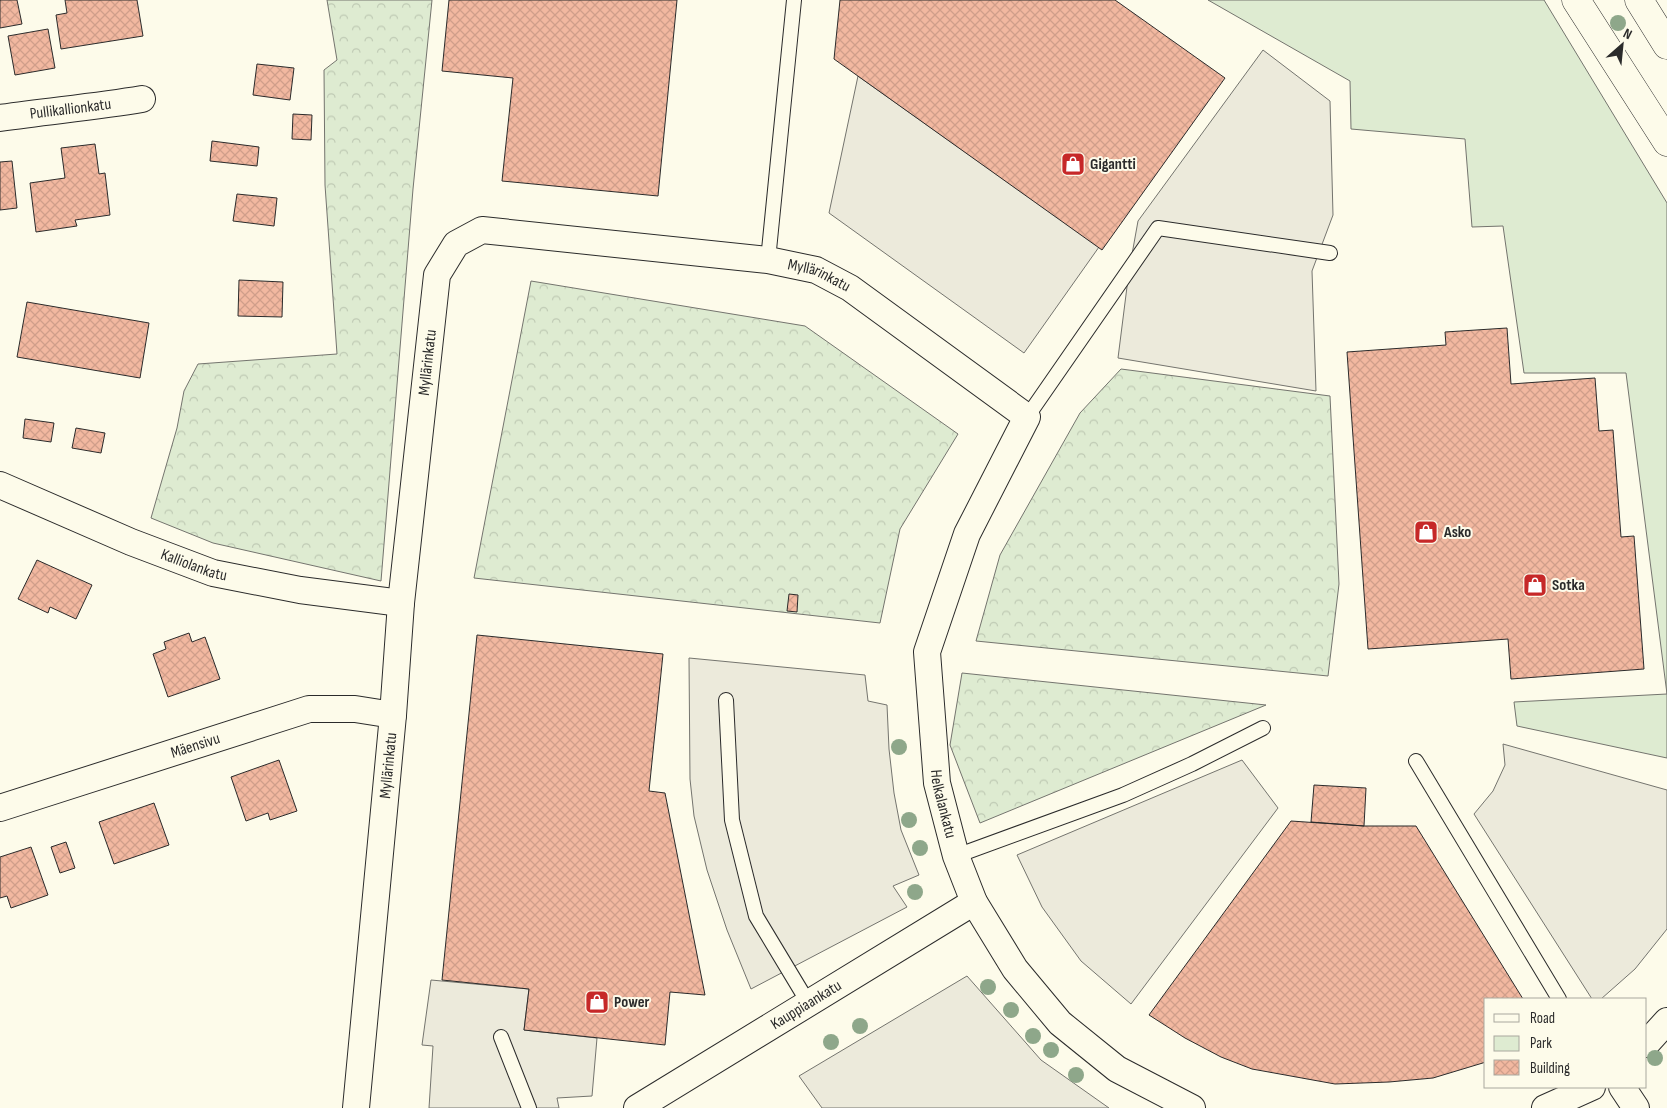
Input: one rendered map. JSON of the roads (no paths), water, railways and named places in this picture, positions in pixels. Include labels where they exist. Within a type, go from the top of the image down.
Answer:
[{"type":"main road","points":[[1576,0],[1667,142]]},
{"type":"main road","points":[[1640,0],[1667,45]]},
{"type":"street","name":"Pullikallionkatu","points":[[0,118],[95,107],[142,99]]},
{"type":"street","name":"Myllärinkatu","points":[[356,1108],[393,715],[401,603],[437,275],[456,244],[482,230],[768,260],[816,270],[850,288],[1027,417]]},
{"type":"street","name":"Helkalankatu","points":[[1027,417],[966,534],[927,652],[937,783],[956,856],[974,902],[1015,969],[1060,1023],[1117,1069],[1192,1108]]},
{"type":"street","name":"Kalliolankatu","points":[[0,485],[131,542],[213,573],[300,590],[401,603]]},
{"type":"street","name":"Mäensivu","points":[[0,808],[309,709],[355,708],[393,715]]},
{"type":"street","name":"Kauppiaankatu","points":[[637,1108],[974,902]]},
{"type":"street","points":[[1647,1043],[1667,1021]]},
{"type":"street","points":[[1545,1108],[1590,1088]]},
{"type":"street","points":[[1623,1088],[1636,1108]]},
{"type":"lane","points":[[768,260],[794,0]]},
{"type":"lane","points":[[1027,417],[1158,228],[1330,253]]},
{"type":"lane","points":[[726,700],[732,820],[756,916],[809,1004]]},
{"type":"lane","points":[[956,856],[1122,795],[1192,764],[1263,728]]},
{"type":"lane","points":[[1416,762],[1558,998]]},
{"type":"lane","points":[[501,1037],[528,1108]]},
{"type":"place","name":"Gigantti","points":[[1073,164]]},
{"type":"place","name":"Asko","points":[[1426,532]]},
{"type":"place","name":"Sotka","points":[[1535,585]]},
{"type":"place","name":"Power","points":[[597,1002]]}]
